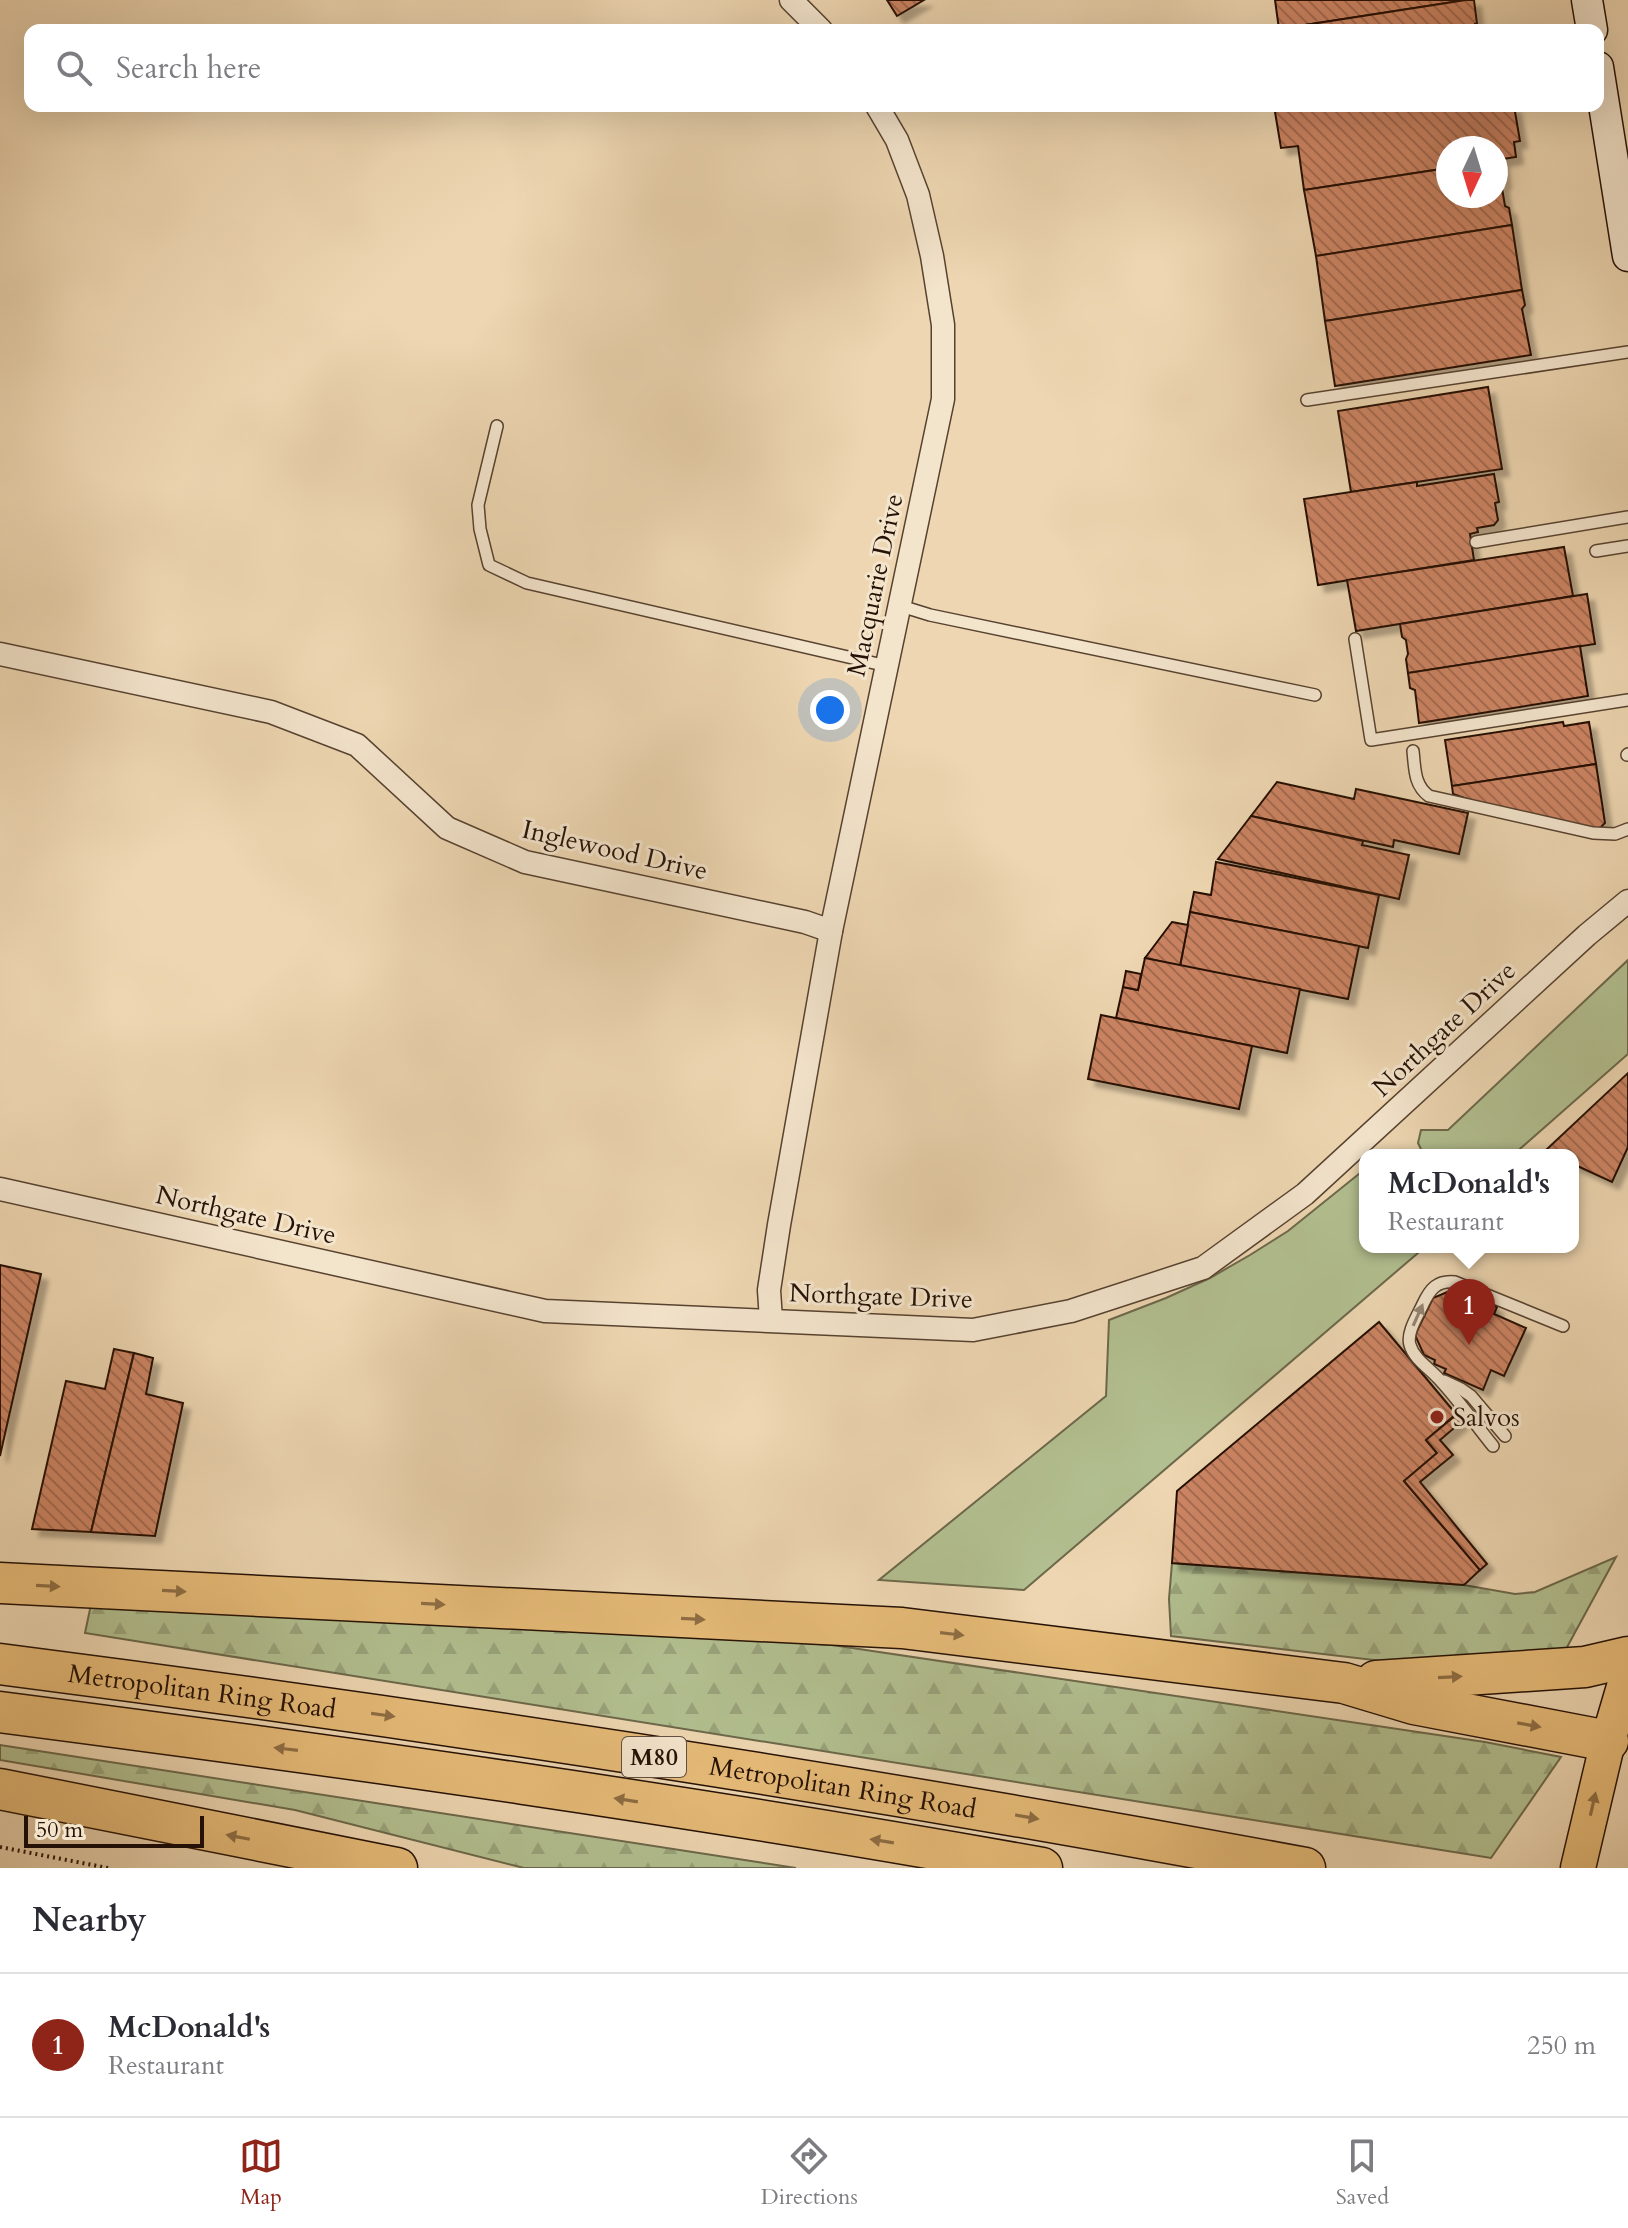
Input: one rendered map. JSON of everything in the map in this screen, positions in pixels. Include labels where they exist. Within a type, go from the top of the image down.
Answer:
[{"type":"highway","points":[[0,1583],[902,1628],[1344,1683],[1414,1704],[1618,1743]]},
{"type":"highway","points":[[1344,1683],[1585,1667],[1628,1657]]},
{"type":"highway","name":"Metropolitan Ring Road","points":[[0,1664],[280,1700],[562,1742],[911,1797],[1305,1868]]},
{"type":"highway","name":"Metropolitan Ring Road","points":[[0,1712],[306,1751],[768,1822],[1042,1868]]},
{"type":"highway","points":[[0,1789],[397,1868]]},
{"type":"main road","points":[[1587,0],[1591,24]]},
{"type":"main road","points":[[1604,105],[1628,256]]},
{"type":"main road","points":[[1578,1868],[1618,1743],[1628,1673]]},
{"type":"street","points":[[791,0],[815,24]]},
{"type":"street","name":"Macquarie Drive","points":[[771,1320],[769,1290],[779,1225],[831,931],[943,399],[943,325],[932,256],[918,195],[897,140],[881,112]]},
{"type":"street","name":"Inglewood Drive","points":[[0,654],[271,712],[357,745],[447,828],[525,862],[805,922],[831,931]]},
{"type":"street","name":"Northgate Drive","points":[[0,1189],[545,1311],[973,1330],[1071,1311],[1203,1268],[1305,1194],[1628,901]]},
{"type":"lane","points":[[1307,400],[1628,352]]},
{"type":"lane","points":[[497,426],[478,505],[489,565],[527,583],[887,666]]},
{"type":"lane","points":[[1476,542],[1628,517]]},
{"type":"lane","points":[[1596,551],[1628,546]]},
{"type":"lane","points":[[901,606],[930,615],[1315,695]]},
{"type":"lane","points":[[1355,639],[1371,740],[1628,700]]},
{"type":"lane","points":[[1413,751],[1415,776],[1429,796],[1593,833],[1626,832]]},
{"type":"lane","points":[[1493,1446],[1409,1345],[1409,1338],[1429,1291],[1447,1281],[1470,1287],[1563,1326]]},
{"type":"lane","points":[[1439,1379],[1471,1396],[1505,1436]]},
{"type":"path","points":[[0,1847],[108,1868]]},
{"type":"green space","points":[[1628,960],[1628,1054],[1520,1149],[1421,1149],[1418,1143],[1421,1130],[1448,1130]]},
{"type":"green space","points":[[1359,1174],[1359,1253],[1418,1253],[1024,1590],[879,1580],[1106,1396],[1109,1320],[1210,1278],[1288,1231]]},
{"type":"green space","points":[[1616,1557],[1566,1649],[1382,1661],[1171,1636],[1169,1599],[1172,1563],[1464,1585],[1515,1594],[1535,1592]]},
{"type":"green space","points":[[93,1595],[832,1645],[1485,1742],[1561,1757],[1491,1858],[85,1633]]},
{"type":"green space","points":[[0,1745],[796,1868],[524,1868],[295,1810],[0,1760]]},
{"type":"building","points":[[887,0],[924,0],[897,16]]},
{"type":"building","points":[[1275,0],[1466,0],[1311,24],[1278,24]]},
{"type":"building","points":[[1474,0],[1477,24],[1475,24],[1311,24]]},
{"type":"building","points":[[1275,112],[1515,112],[1520,141],[1514,142],[1516,157],[1508,158],[1508,136],[1436,136],[1436,170],[1304,190],[1298,146],[1281,148]]},
{"type":"building","points":[[1436,170],[1436,208],[1508,208],[1512,225],[1316,256],[1304,190]]},
{"type":"building","points":[[1512,225],[1522,290],[1325,321],[1316,256]]},
{"type":"building","points":[[1522,290],[1525,305],[1522,309],[1531,355],[1335,386],[1325,321]]},
{"type":"building","points":[[1488,387],[1502,469],[1351,492],[1338,411]]},
{"type":"building","points":[[1494,474],[1499,502],[1495,503],[1498,520],[1494,525],[1477,528],[1478,532],[1470,534],[1474,560],[1318,585],[1304,499]]},
{"type":"building","points":[[1564,547],[1573,596],[1356,631],[1347,580]]},
{"type":"building","points":[[1587,594],[1595,644],[1408,673],[1406,640],[1402,637],[1400,624]]},
{"type":"building","points":[[1580,646],[1588,696],[1419,723],[1415,690],[1410,688],[1408,673]]},
{"type":"building","points":[[1563,722],[1564,726],[1589,722],[1596,764],[1452,786],[1445,740]]},
{"type":"building","points":[[1596,764],[1605,823],[1599,829],[1453,794],[1452,786]]},
{"type":"building","points":[[1277,782],[1354,799],[1356,789],[1468,813],[1459,854],[1394,840],[1393,847],[1251,816]]},
{"type":"building","points":[[1251,816],[1363,841],[1362,845],[1409,855],[1399,899],[1218,859]]},
{"type":"building","points":[[1216,862],[1379,895],[1368,948],[1190,912],[1194,892],[1211,895]]},
{"type":"building","points":[[1190,912],[1359,946],[1348,999],[1180,966]]},
{"type":"building","points":[[1172,922],[1188,925],[1180,966],[1145,958]]},
{"type":"building","points":[[1145,958],[1300,989],[1287,1053],[1116,1018],[1123,987],[1138,990]]},
{"type":"building","points":[[1126,971],[1141,974],[1138,990],[1123,987]]},
{"type":"building","points":[[1101,1015],[1252,1046],[1239,1109],[1088,1079]]},
{"type":"building","points":[[1628,1073],[1628,1147],[1612,1182],[1579,1167],[1579,1149],[1547,1149]]},
{"type":"building","points":[[0,1265],[41,1274],[0,1456]]},
{"type":"building","points":[[1452,1290],[1497,1307],[1494,1314],[1526,1328],[1504,1376],[1491,1370],[1483,1390],[1444,1373],[1446,1369],[1424,1355],[1415,1335],[1433,1298]]},
{"type":"building","points":[[1379,1322],[1456,1414],[1426,1440],[1437,1453],[1404,1481],[1480,1570],[1464,1585],[1172,1563],[1177,1491]]},
{"type":"building","points":[[114,1349],[134,1353],[91,1532],[32,1529],[66,1381],[105,1389]]},
{"type":"building","points":[[134,1353],[153,1358],[146,1394],[183,1403],[155,1536],[91,1532]]},
{"type":"building","points":[[1456,1415],[1461,1422],[1440,1440],[1453,1455],[1420,1482],[1487,1564],[1480,1570],[1404,1481],[1437,1453],[1426,1440]]},
{"type":"place","name":"McDonald's","points":[[1469,1345]]},
{"type":"place","name":"Salvos","points":[[1437,1417]]}]
